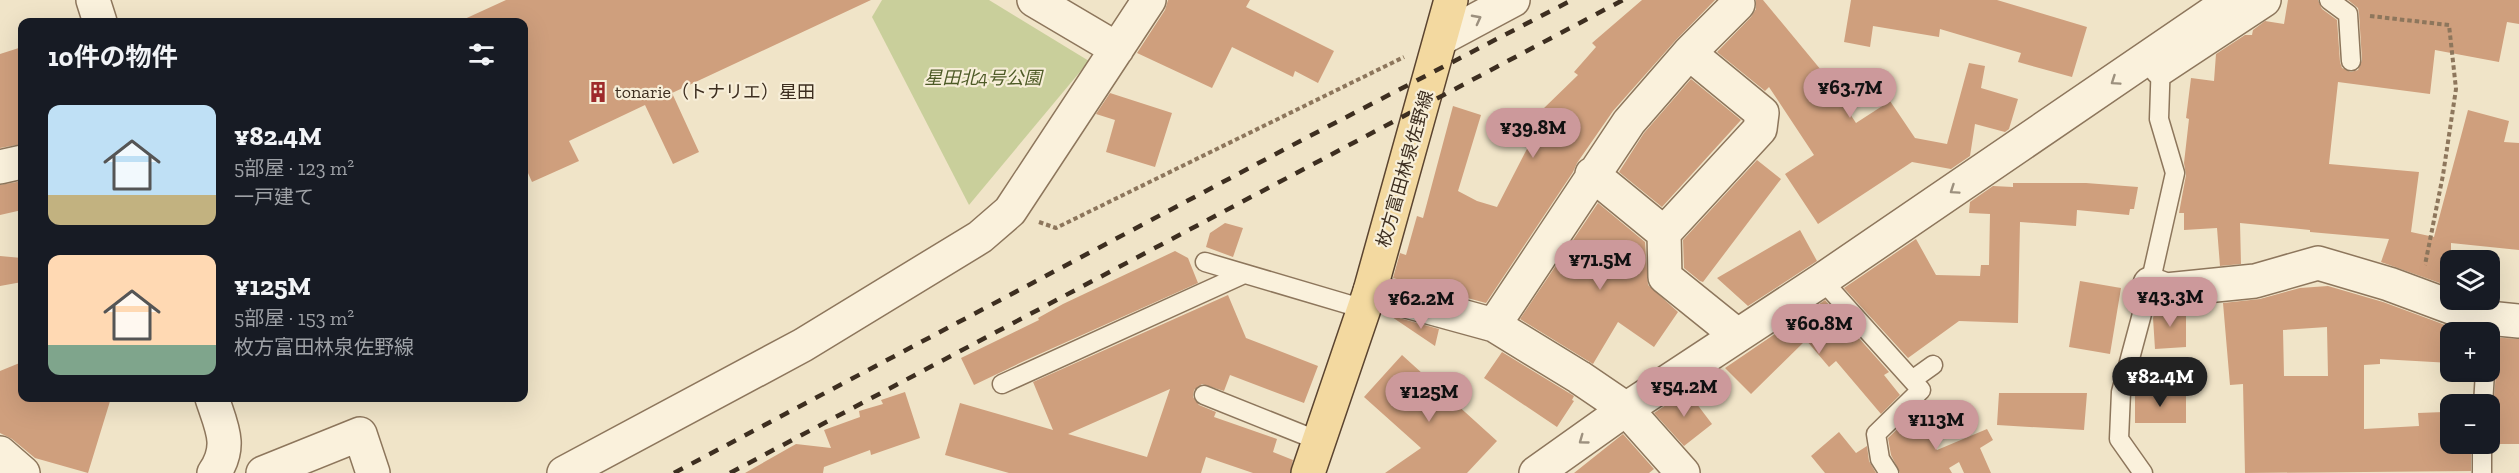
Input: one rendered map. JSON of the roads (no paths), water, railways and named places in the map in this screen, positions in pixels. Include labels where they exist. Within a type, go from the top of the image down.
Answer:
[{"type":"main road","name":"枚方富田林泉佐野線","points":[[1308,473],[1367,300],[1442,38],[1450,0]]},
{"type":"street","points":[[93,0],[99,18]]},
{"type":"street","points":[[564,473],[803,345],[980,237],[1010,211],[1149,0]]},
{"type":"street","points":[[1442,38],[1513,0]]},
{"type":"street","points":[[2161,58],[2232,0]]},
{"type":"street","points":[[1536,473],[1626,409],[1737,335],[2161,58],[2264,0]]},
{"type":"street","points":[[1039,1],[1117,49]]},
{"type":"street","points":[[1494,325],[1592,174],[1629,122],[1689,53],[1738,4]]},
{"type":"street","points":[[1689,53],[1762,113],[1760,129],[1664,233],[1665,278],[1737,335]]},
{"type":"street","points":[[0,167],[18,163]]},
{"type":"street","points":[[1592,174],[1664,233]]},
{"type":"street","points":[[2150,284],[2166,290],[2255,281],[2318,263],[2419,295],[2493,322]]},
{"type":"street","points":[[1367,300],[1494,325],[1579,376],[1626,409],[1683,473]]},
{"type":"street","points":[[213,402],[223,431],[218,466],[257,473]]},
{"type":"street","points":[[263,473],[360,434],[373,473]]},
{"type":"street","points":[[0,453],[23,473]]},
{"type":"lane","points":[[2329,0],[2348,14],[2351,61]]},
{"type":"lane","points":[[2143,473],[2119,439],[2121,392],[2150,284],[2175,173],[2159,119],[2161,58]]},
{"type":"lane","points":[[1205,262],[1244,274],[1367,300]]},
{"type":"lane","points":[[1002,384],[1244,274]]},
{"type":"lane","points":[[1822,280],[1921,390],[1876,434],[1880,459],[1889,473]]},
{"type":"lane","points":[[1912,380],[1933,365]]},
{"type":"lane","points":[[1204,395],[1319,441]]},
{"type":"lane","points":[[2482,454],[2482,473]]},
{"type":"railway","points":[[674,473],[1304,139],[1572,0]]},
{"type":"railway","points":[[730,473],[1623,0]]},
{"type":"place","name":"tonarie（トナリエ）星田","points":[[598,92]]},
{"type":"park label","name":"星田北4号公園","points":[[983,78]]}]
